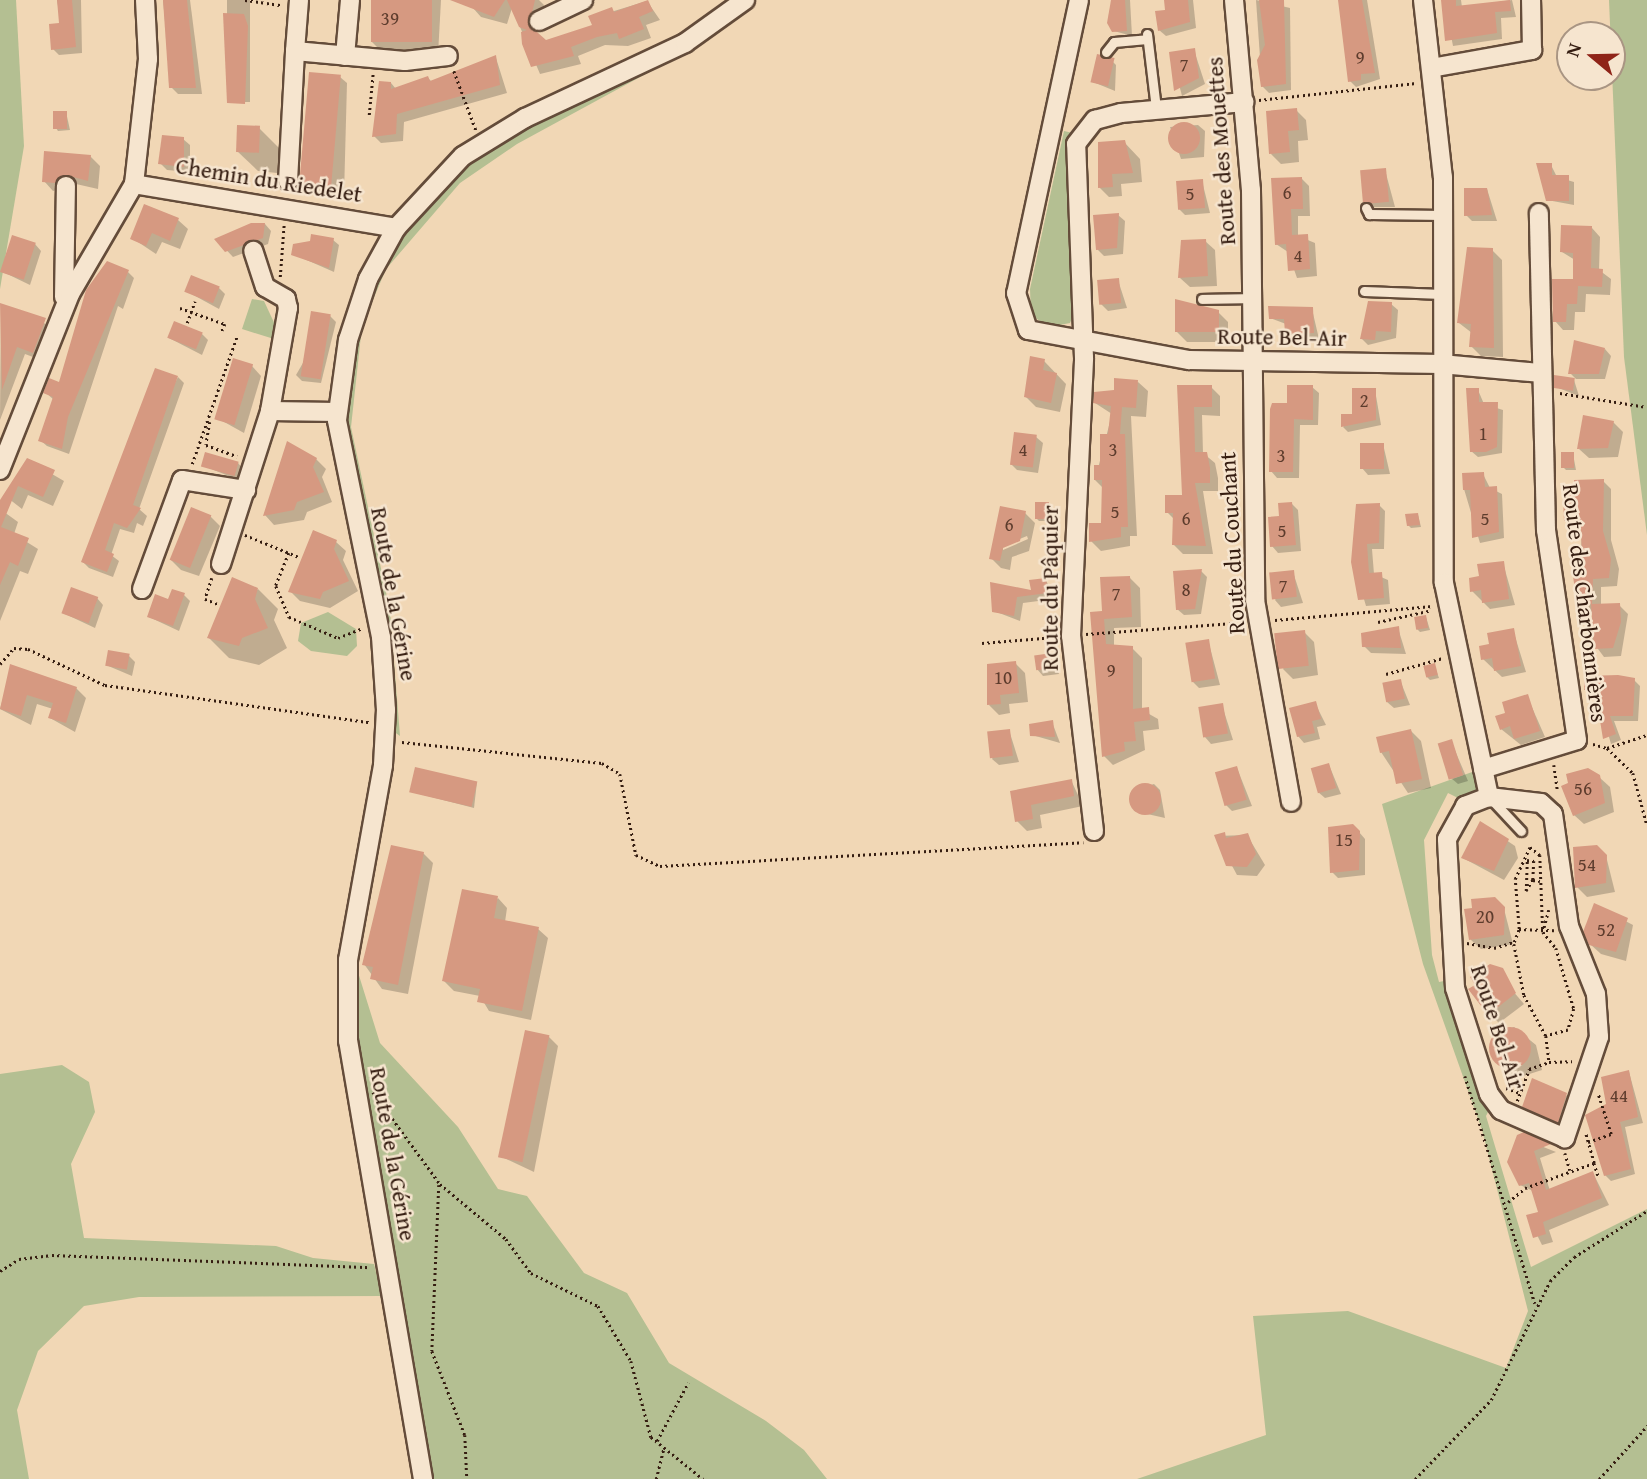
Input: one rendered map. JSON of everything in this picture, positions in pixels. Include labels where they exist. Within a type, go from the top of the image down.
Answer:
[{"type":"street","points":[[0,470],[63,310],[134,184],[148,59],[145,0]]},
{"type":"street","points":[[345,56],[350,0]]},
{"type":"street","points":[[539,21],[583,0]]},
{"type":"street","name":"Route de la Gérine","points":[[423,1479],[348,1041],[348,960],[386,730],[376,612],[337,412],[354,317],[396,228],[444,172],[481,143],[685,43],[745,0]]},
{"type":"street","name":"Route Bel-Air","points":[[1079,0],[1016,307],[1028,330],[1152,357],[1254,362],[1441,364]]},
{"type":"street","name":"Route des Mouettes","points":[[1234,0],[1245,102],[1254,298],[1254,362]]},
{"type":"street","points":[[1423,0],[1432,74],[1443,215],[1440,527],[1443,607],[1489,797]]},
{"type":"street","points":[[1432,74],[1532,50],[1531,0]]},
{"type":"street","points":[[288,181],[298,3]]},
{"type":"street","points":[[295,51],[374,59],[448,56]]},
{"type":"street","name":"Route du Pâquier","points":[[1094,831],[1071,636],[1083,344],[1076,144],[1095,120],[1156,108],[1245,102]]},
{"type":"street","name":"Chemin du Riedelet","points":[[134,184],[396,228]]},
{"type":"street","points":[[63,310],[66,186]]},
{"type":"street","name":"Route des Charbonnières","points":[[1483,769],[1560,749],[1577,740],[1546,530],[1539,381],[1539,213]]},
{"type":"street","points":[[221,564],[270,411],[288,308],[278,294],[265,287],[253,251]]},
{"type":"street","name":"Route du Couchant","points":[[1254,362],[1258,621],[1292,802]]},
{"type":"street","points":[[1441,364],[1539,381]]},
{"type":"street","points":[[270,411],[337,412]]},
{"type":"street","points":[[142,590],[187,480],[246,490]]},
{"type":"street","name":"Route Bel-Air","points":[[1489,797],[1547,807],[1558,831],[1569,926],[1599,1019],[1582,1096],[1565,1138],[1512,1116],[1489,1094],[1455,988],[1448,934],[1447,839],[1465,806],[1489,797]]},
{"type":"lane","points":[[1106,52],[1114,42],[1147,37],[1156,108]]},
{"type":"lane","points":[[1366,208],[1368,214],[1443,215]]},
{"type":"lane","points":[[1364,291],[1442,294]]},
{"type":"lane","points":[[1202,299],[1254,298]]},
{"type":"lane","points":[[1489,797],[1521,831]]},
{"type":"path","points":[[245,0],[298,3]]},
{"type":"path","points":[[448,56],[481,143]]},
{"type":"path","points":[[369,115],[374,59]]},
{"type":"path","points":[[1245,102],[1432,74]]},
{"type":"path","points":[[278,294],[285,216]]},
{"type":"path","points":[[187,323],[195,301]]},
{"type":"path","points":[[180,308],[225,324],[222,331]]},
{"type":"path","points":[[187,480],[210,422],[237,336]]},
{"type":"path","points":[[1539,381],[1647,407]]},
{"type":"path","points":[[210,422],[206,445],[254,461]]},
{"type":"path","points":[[233,530],[299,558]]},
{"type":"path","points":[[289,554],[276,586],[289,618],[338,638],[363,630],[362,617],[376,612]]},
{"type":"path","points":[[220,605],[205,599],[221,564]]},
{"type":"path","points":[[982,643],[1443,607]]},
{"type":"path","points":[[1378,622],[1443,607]]},
{"type":"path","points":[[0,664],[14,648],[28,649],[105,685],[602,763],[620,774],[636,855],[660,866],[910,850],[1048,849],[1088,841],[1094,831]]},
{"type":"path","points":[[1386,674],[1447,657]]},
{"type":"path","points":[[1607,748],[1647,735]]},
{"type":"path","points":[[1577,740],[1607,748],[1633,772],[1647,825]]},
{"type":"path","points":[[1558,792],[1552,774],[1560,749]]},
{"type":"path","points":[[1546,1035],[1568,1030],[1574,1009],[1556,948],[1543,933],[1540,855],[1530,848],[1515,879],[1519,929],[1514,942],[1524,995],[1546,1035],[1549,1062]]},
{"type":"path","points":[[1527,860],[1534,861],[1532,880],[1526,891],[1527,860]]},
{"type":"path","points":[[1532,880],[1540,881]]},
{"type":"path","points":[[1543,933],[1562,882]]},
{"type":"path","points":[[1519,929],[1543,933],[1569,926]]},
{"type":"path","points":[[1448,934],[1479,949],[1514,942]]},
{"type":"path","points":[[1474,1047],[1467,1086],[1508,1202],[1536,1306]]},
{"type":"path","points":[[1512,1116],[1525,1074],[1549,1062],[1572,1062],[1582,1096],[1588,1142],[1599,1178]]},
{"type":"path","points":[[356,1083],[371,1089],[397,1119],[440,1184],[506,1239],[545,1284],[598,1306],[632,1361],[657,1441],[703,1479]]},
{"type":"path","points":[[1582,1096],[1597,1091],[1611,1134],[1588,1142]]},
{"type":"path","points":[[1508,1202],[1525,1188],[1594,1163]]},
{"type":"path","points":[[440,1184],[432,1351],[465,1435],[467,1479]]},
{"type":"path","points":[[1415,1479],[1491,1400],[1536,1306],[1574,1257],[1647,1211]]},
{"type":"path","points":[[0,1271],[19,1259],[52,1255],[244,1265],[388,1266]]},
{"type":"path","points":[[657,1441],[688,1383]]},
{"type":"path","points":[[1599,1479],[1647,1426]]},
{"type":"path","points":[[656,1479],[664,1447]]},
{"type":"green space","points":[[0,0],[16,0],[24,146],[0,289]]},
{"type":"green space","points":[[1609,0],[1647,0],[1647,535],[1624,357],[1613,91],[1626,91],[1626,21],[1610,21]]},
{"type":"green space","points":[[710,39],[517,144],[460,183],[386,269],[362,326],[351,427],[390,611],[400,736],[393,731],[343,405],[358,325],[381,267],[451,175],[483,150]]},
{"type":"green space","points":[[1064,131],[1073,133],[1066,162],[1075,311],[1070,323],[1049,327],[1031,315],[1030,289]]},
{"type":"green space","points":[[252,299],[264,301],[277,329],[274,339],[242,329]]},
{"type":"green space","points":[[328,612],[356,629],[357,646],[347,656],[311,651],[298,641],[301,623]]},
{"type":"green space","points":[[1475,771],[1479,789],[1458,798],[1448,793],[1424,840],[1432,955],[1439,982],[1449,980],[1491,1106],[1486,1116],[1531,1267],[1647,1209],[1647,1479],[1137,1479],[1266,1435],[1253,1316],[1348,1311],[1506,1368],[1528,1311],[1482,1130],[1423,964],[1382,804]]},
{"type":"green space","points":[[352,953],[380,1043],[458,1127],[498,1189],[527,1196],[584,1273],[627,1293],[669,1363],[766,1421],[804,1450],[827,1479],[430,1479],[354,1041]]},
{"type":"green space","points":[[62,1065],[89,1082],[95,1112],[71,1164],[84,1238],[276,1246],[313,1258],[374,1264],[382,1296],[139,1297],[84,1306],[38,1351],[17,1410],[29,1479],[0,1479],[0,1074]]},
{"type":"building","points":[[57,0],[72,0],[76,47],[51,50],[49,24],[59,23]]},
{"type":"building","points":[[163,0],[187,0],[196,88],[169,88]]},
{"type":"building","points":[[371,0],[432,0],[432,42],[371,42]]},
{"type":"building","points":[[450,0],[505,0],[494,17]]},
{"type":"building","points":[[507,0],[535,0],[529,25],[546,40],[592,25],[588,16],[612,7],[614,12],[648,0],[653,11],[639,17],[644,29],[619,39],[617,33],[597,37],[571,47],[574,56],[531,67],[522,44],[521,32],[527,30],[519,27]]},
{"type":"building","points":[[1111,0],[1125,0],[1127,31],[1112,32],[1107,23]]},
{"type":"building","points":[[1164,0],[1188,0],[1190,22],[1158,31],[1155,11],[1165,10]]},
{"type":"building","points":[[1259,0],[1284,0],[1286,84],[1261,87],[1257,60],[1265,45]]},
{"type":"building","points":[[1338,0],[1362,0],[1375,73],[1361,74],[1361,80],[1348,82]]},
{"type":"building","points":[[1441,0],[1456,0],[1456,6],[1510,0],[1511,11],[1495,12],[1497,33],[1445,41]]},
{"type":"building","points":[[223,13],[244,14],[248,26],[245,104],[227,103]]},
{"type":"building","points":[[1195,48],[1199,78],[1174,91],[1169,52]]},
{"type":"building","points":[[1097,54],[1115,58],[1108,86],[1090,82]]},
{"type":"building","points":[[496,55],[500,85],[397,114],[396,134],[372,137],[379,81],[391,82],[391,89],[428,76],[430,81]]},
{"type":"building","points":[[309,72],[341,75],[331,189],[299,187]]},
{"type":"building","points":[[1297,108],[1299,130],[1288,131],[1290,152],[1269,154],[1266,111]]},
{"type":"building","points":[[53,111],[67,111],[67,129],[53,129]]},
{"type":"building","points":[[1184,122],[1195,127],[1200,138],[1195,149],[1184,154],[1173,149],[1168,138],[1173,127]]},
{"type":"building","points":[[237,125],[260,126],[259,153],[236,152]]},
{"type":"building","points":[[162,135],[184,137],[184,167],[158,164]]},
{"type":"building","points":[[1125,140],[1133,173],[1112,174],[1113,187],[1098,188],[1098,142]]},
{"type":"building","points":[[44,151],[91,155],[88,181],[66,175],[55,183],[42,182]]},
{"type":"building","points":[[1536,163],[1552,163],[1552,175],[1569,175],[1569,201],[1546,201]]},
{"type":"building","points":[[1386,168],[1389,202],[1363,204],[1360,170]]},
{"type":"building","points":[[1302,177],[1303,209],[1291,209],[1292,235],[1308,234],[1310,269],[1288,271],[1286,244],[1275,245],[1271,178]]},
{"type":"building","points":[[1203,179],[1205,208],[1178,210],[1176,181]]},
{"type":"building","points":[[1464,188],[1487,188],[1492,215],[1464,216]]},
{"type":"building","points":[[144,204],[179,218],[170,241],[152,233],[146,246],[130,239]]},
{"type":"building","points":[[1119,213],[1117,248],[1096,250],[1093,215]]},
{"type":"building","points":[[251,223],[265,223],[263,238],[225,252],[214,239]]},
{"type":"building","points":[[1561,225],[1592,226],[1591,268],[1603,269],[1602,287],[1578,286],[1577,304],[1567,304],[1566,322],[1553,322],[1552,279],[1573,279],[1573,253],[1560,252]]},
{"type":"building","points":[[311,234],[334,238],[329,268],[291,255],[293,244],[310,241]]},
{"type":"building","points":[[12,235],[36,243],[24,280],[0,272]]},
{"type":"building","points":[[1206,239],[1208,276],[1178,278],[1181,240]]},
{"type":"building","points":[[1467,247],[1493,248],[1494,348],[1469,347],[1471,324],[1457,323]]},
{"type":"building","points":[[107,261],[129,270],[68,417],[62,449],[38,441],[53,397],[43,393],[49,378],[59,382],[86,290]]},
{"type":"building","points":[[191,275],[220,287],[213,303],[184,292]]},
{"type":"building","points":[[1119,278],[1121,303],[1099,305],[1097,280]]},
{"type":"building","points":[[1175,299],[1219,310],[1219,332],[1175,332]]},
{"type":"building","points":[[1368,301],[1392,302],[1391,332],[1376,331],[1375,340],[1360,339]]},
{"type":"building","points":[[0,303],[46,318],[33,353],[17,347],[2,390]]},
{"type":"building","points":[[1268,306],[1313,307],[1314,333],[1285,334],[1284,319],[1269,319]]},
{"type":"building","points":[[311,311],[331,314],[320,379],[301,376]]},
{"type":"building","points":[[174,321],[203,333],[196,349],[167,338]]},
{"type":"building","points":[[1574,340],[1605,348],[1599,374],[1568,374]]},
{"type":"building","points":[[1030,356],[1045,359],[1043,370],[1057,373],[1051,403],[1024,397]]},
{"type":"building","points":[[233,358],[253,364],[234,425],[214,419]]},
{"type":"building","points":[[155,368],[178,376],[133,505],[141,508],[127,528],[114,523],[105,550],[114,554],[107,572],[81,562]]},
{"type":"building","points":[[1554,375],[1575,378],[1573,391],[1552,388]]},
{"type":"building","points":[[1114,378],[1138,380],[1136,408],[1122,407],[1120,434],[1125,434],[1128,527],[1121,527],[1121,537],[1089,542],[1089,523],[1101,523],[1102,480],[1094,480],[1094,465],[1100,465],[1100,434],[1108,434],[1111,406],[1093,403],[1094,392],[1114,390]]},
{"type":"building","points":[[1177,385],[1212,385],[1212,407],[1194,407],[1195,452],[1207,452],[1210,468],[1210,483],[1195,483],[1206,546],[1172,545],[1173,513],[1165,513],[1165,495],[1182,495]]},
{"type":"building","points":[[1287,385],[1313,385],[1313,420],[1294,419],[1293,472],[1269,472],[1270,409],[1272,403],[1287,403]]},
{"type":"building","points":[[1352,388],[1376,388],[1376,420],[1341,427],[1341,414],[1352,414]]},
{"type":"building","points":[[1466,388],[1479,388],[1479,402],[1498,402],[1497,447],[1486,452],[1470,452]]},
{"type":"building","points":[[1583,415],[1614,421],[1608,448],[1577,449]]},
{"type":"building","points":[[1014,432],[1037,435],[1033,468],[1010,465]]},
{"type":"building","points":[[287,441],[317,458],[313,467],[324,492],[297,502],[294,510],[263,516]]},
{"type":"building","points":[[1360,443],[1384,443],[1384,469],[1360,469]]},
{"type":"building","points":[[205,452],[239,462],[235,476],[201,466]]},
{"type":"building","points":[[1561,452],[1574,452],[1574,468],[1561,468]]},
{"type":"building","points":[[27,458],[55,470],[43,497],[18,486],[1,527],[29,538],[18,566],[10,562],[0,585],[0,500]]},
{"type":"building","points":[[1484,472],[1485,487],[1497,486],[1499,532],[1472,538],[1470,490],[1463,490],[1462,473]]},
{"type":"building","points":[[1604,479],[1603,531],[1611,559],[1609,578],[1593,579],[1592,604],[1620,603],[1621,622],[1613,648],[1594,649],[1591,604],[1577,605],[1573,576],[1574,552],[1582,551],[1580,520],[1564,521],[1563,499],[1574,492],[1574,480]]},
{"type":"building","points":[[1035,502],[1049,502],[1049,519],[1035,519]]},
{"type":"building","points":[[1292,502],[1296,545],[1270,547],[1268,517],[1279,516],[1278,503]]},
{"type":"building","points":[[1380,503],[1379,543],[1367,544],[1369,573],[1382,572],[1384,598],[1358,600],[1351,562],[1356,504]]},
{"type":"building","points":[[1000,506],[1026,511],[1020,541],[1003,548],[1000,561],[989,559]]},
{"type":"building","points":[[191,507],[211,515],[190,568],[170,560]]},
{"type":"building","points":[[1418,513],[1420,525],[1407,526],[1405,514]]},
{"type":"building","points":[[313,530],[337,540],[334,549],[349,581],[323,592],[320,599],[288,592]]},
{"type":"building","points":[[1504,561],[1509,599],[1482,603],[1481,590],[1470,592],[1469,578],[1479,576],[1477,564]]},
{"type":"building","points":[[1202,569],[1195,609],[1176,610],[1173,571]]},
{"type":"building","points":[[1294,570],[1297,597],[1272,599],[1269,573]]},
{"type":"building","points":[[1130,576],[1132,617],[1104,619],[1106,644],[1133,646],[1133,709],[1149,707],[1150,720],[1134,722],[1136,741],[1124,742],[1125,751],[1102,757],[1090,612],[1102,611],[1100,577]]},
{"type":"building","points":[[232,577],[258,588],[255,599],[268,628],[242,638],[239,646],[207,638]]},
{"type":"building","points":[[1046,578],[1048,593],[1017,597],[1014,616],[992,612],[990,582],[1031,590],[1029,580]]},
{"type":"building","points":[[71,587],[98,597],[89,623],[61,613]]},
{"type":"building","points":[[172,589],[185,593],[173,626],[147,617],[155,594],[168,599]]},
{"type":"building","points":[[1426,615],[1428,628],[1416,630],[1414,617]]},
{"type":"building","points":[[1399,626],[1401,648],[1362,647],[1361,633]]},
{"type":"building","points":[[1514,628],[1521,666],[1494,671],[1492,658],[1481,660],[1479,646],[1489,644],[1487,633]]},
{"type":"building","points":[[1305,630],[1309,666],[1278,669],[1274,633]]},
{"type":"building","points":[[1209,639],[1215,679],[1192,682],[1185,643]]},
{"type":"building","points":[[108,650],[130,654],[127,670],[105,666]]},
{"type":"building","points":[[1052,653],[1054,668],[1036,670],[1034,656]]},
{"type":"building","points":[[1016,661],[1019,693],[1000,695],[1001,704],[987,705],[987,664]]},
{"type":"building","points":[[1435,663],[1438,675],[1426,678],[1423,666]]},
{"type":"building","points":[[10,664],[77,687],[66,723],[48,718],[53,703],[27,695],[21,716],[0,709]]},
{"type":"building","points":[[1618,675],[1635,678],[1633,716],[1610,716],[1616,734],[1603,739],[1595,690],[1584,690],[1585,676]]},
{"type":"building","points":[[1401,679],[1405,699],[1386,702],[1382,683]]},
{"type":"building","points":[[1528,694],[1540,731],[1514,739],[1510,726],[1500,730],[1495,716],[1505,713],[1502,702]]},
{"type":"building","points":[[1316,701],[1321,719],[1312,721],[1315,733],[1297,737],[1289,708]]},
{"type":"building","points":[[1223,703],[1228,734],[1203,738],[1198,707]]},
{"type":"building","points":[[1053,720],[1055,737],[1030,736],[1029,724]]},
{"type":"building","points":[[1010,729],[1013,756],[990,758],[987,731]]},
{"type":"building","points":[[1411,729],[1422,779],[1396,784],[1389,751],[1380,753],[1376,737]]},
{"type":"building","points":[[1452,739],[1463,775],[1449,780],[1438,743]]},
{"type":"building","points":[[1329,763],[1336,788],[1318,793],[1311,768]]},
{"type":"building","points":[[1237,766],[1247,800],[1225,806],[1215,772]]},
{"type":"building","points":[[415,767],[477,781],[472,807],[409,792]]},
{"type":"building","points":[[1588,768],[1600,775],[1605,803],[1573,816],[1561,786],[1568,783],[1566,774]]},
{"type":"building","points":[[1072,779],[1074,796],[1031,805],[1033,819],[1015,822],[1010,791]]},
{"type":"building","points":[[1145,783],[1156,788],[1161,799],[1156,810],[1145,815],[1134,810],[1129,799],[1134,788]]},
{"type":"building","points":[[1480,821],[1509,839],[1494,871],[1461,858]]},
{"type":"building","points":[[1353,824],[1360,831],[1359,870],[1330,873],[1328,827]]},
{"type":"building","points":[[1225,832],[1226,838],[1248,833],[1256,854],[1247,867],[1226,866],[1214,835]]},
{"type":"building","points":[[391,845],[424,852],[398,985],[370,979],[373,967],[362,965]]},
{"type":"building","points":[[1597,845],[1607,855],[1606,883],[1575,888],[1573,847]]},
{"type":"building","points":[[462,889],[498,896],[494,918],[539,927],[522,1011],[477,1002],[480,989],[442,981]]},
{"type":"building","points":[[1495,897],[1505,907],[1504,935],[1469,940],[1464,909],[1472,908],[1471,899]]},
{"type":"building","points":[[1594,903],[1628,918],[1616,952],[1589,945],[1583,932]]},
{"type":"building","points":[[1490,964],[1503,968],[1516,993],[1488,1015],[1468,989],[1475,985],[1470,977]]},
{"type":"building","points":[[1510,1027],[1525,1033],[1531,1048],[1525,1063],[1510,1069],[1495,1063],[1489,1048],[1495,1033]]},
{"type":"building","points":[[525,1030],[549,1035],[522,1162],[498,1157]]},
{"type":"building","points":[[1629,1070],[1638,1117],[1620,1122],[1631,1169],[1604,1176],[1585,1115],[1606,1104],[1601,1077]]},
{"type":"building","points":[[1532,1078],[1567,1093],[1558,1123],[1522,1107]]},
{"type":"building","points":[[1524,1132],[1551,1144],[1534,1151],[1546,1190],[1593,1171],[1602,1198],[1543,1222],[1546,1234],[1533,1238],[1526,1215],[1538,1212],[1529,1183],[1519,1186],[1507,1162],[1517,1135]]}]
